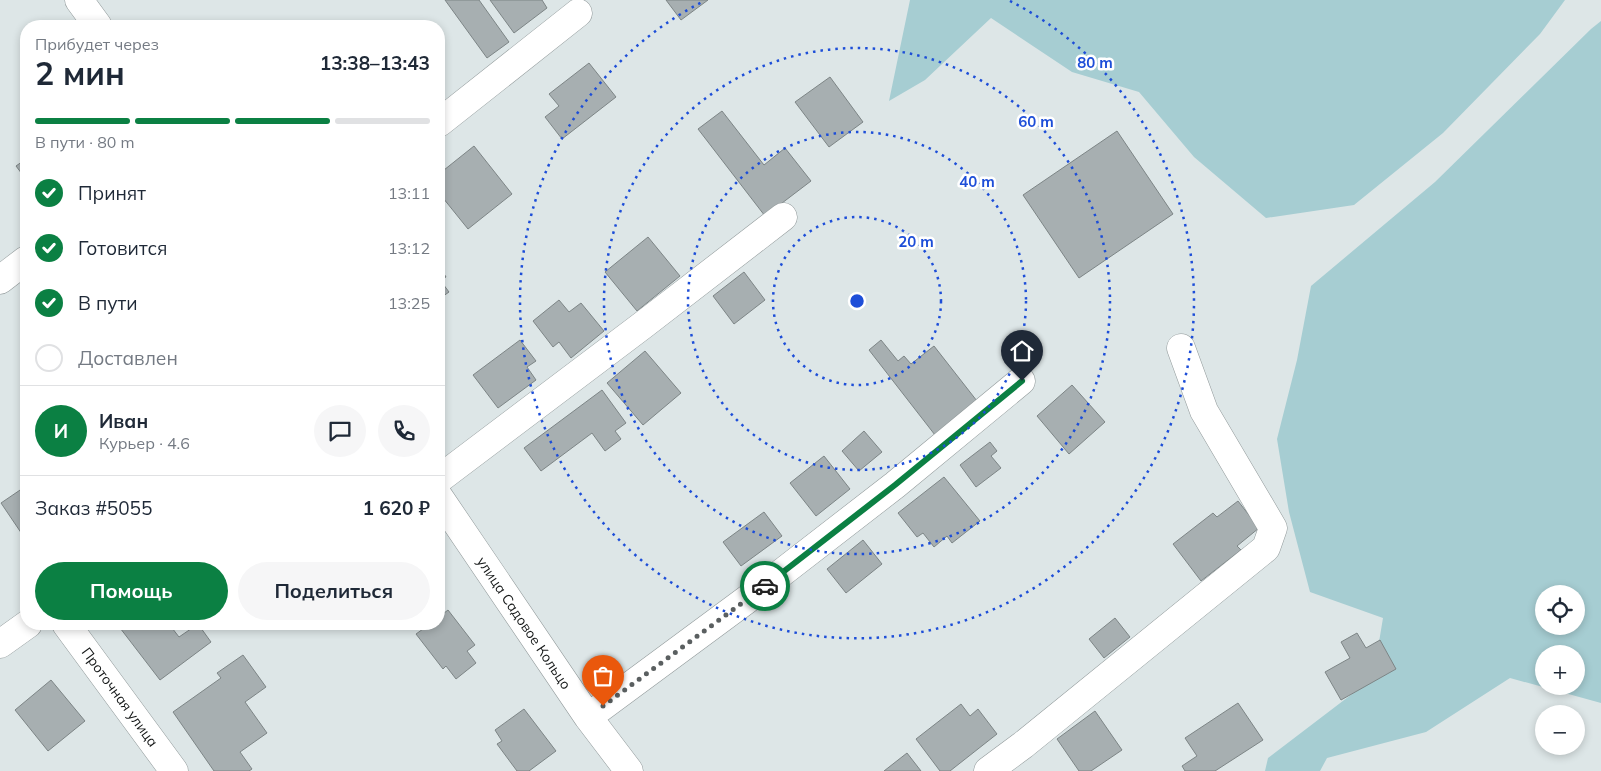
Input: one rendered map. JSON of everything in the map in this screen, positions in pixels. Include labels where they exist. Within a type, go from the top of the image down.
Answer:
[{"type":"street","points":[[79,0],[94,20]]},
{"type":"street","points":[[445,118],[578,13]]},
{"type":"street","points":[[445,474],[783,217]]},
{"type":"street","points":[[0,280],[20,265]]},
{"type":"street","points":[[988,771],[1023,745],[1266,548],[1273,528],[1204,411],[1181,348]]},
{"type":"street","points":[[588,717],[872,504],[1022,381]]},
{"type":"street","name":"улица Садовое Кольцо","points":[[445,506],[588,717],[629,771]]},
{"type":"street","points":[[0,644],[20,630]]},
{"type":"street","name":"Проточная улица","points":[[70,630],[174,771]]},
{"type":"shaded area","points":[[910,0],[1565,0],[1540,34],[1443,133],[1354,205],[1266,218],[1194,157],[1139,92],[1072,72],[991,18],[925,80],[889,101]]},
{"type":"shaded area","points":[[1601,21],[1601,703],[1572,695],[1585,695],[1585,645],[1535,645],[1535,685],[1510,678],[1426,732],[1327,758],[1320,771],[1265,771],[1268,758],[1373,678],[1383,618],[1310,592],[1289,512],[1277,439],[1297,360],[1311,286],[1435,182]]},
{"type":"building","points":[[445,0],[479,0],[509,42],[487,58]]},
{"type":"building","points":[[490,0],[542,0],[547,8],[514,33]]},
{"type":"building","points":[[666,0],[708,0],[681,20]]},
{"type":"building","points":[[589,63],[616,97],[562,139],[545,117],[559,106],[549,94]]},
{"type":"building","points":[[830,77],[863,122],[829,147],[795,102]]},
{"type":"building","points":[[722,111],[764,165],[785,148],[811,181],[765,216],[698,129]]},
{"type":"building","points":[[1117,131],[1173,214],[1079,278],[1023,195]]},
{"type":"building","points":[[474,146],[512,194],[468,229],[445,200],[445,169]]},
{"type":"building","points":[[20,163],[20,171],[16,166]]},
{"type":"building","points":[[648,237],[680,276],[637,311],[605,272]]},
{"type":"building","points":[[744,272],[765,300],[734,324],[713,296]]},
{"type":"building","points":[[445,287],[449,292],[445,295]]},
{"type":"building","points":[[559,300],[569,312],[581,303],[604,331],[571,358],[559,342],[553,347],[533,321]]},
{"type":"building","points":[[520,340],[536,361],[527,367],[536,380],[498,408],[473,375]]},
{"type":"building","points":[[881,340],[898,361],[904,356],[911,364],[934,346],[977,401],[935,435],[869,350]]},
{"type":"building","points":[[645,351],[681,393],[643,425],[607,383]]},
{"type":"building","points":[[1072,385],[1105,422],[1069,454],[1037,416]]},
{"type":"building","points":[[602,390],[626,423],[615,431],[621,439],[605,451],[592,433],[541,471],[524,448]]},
{"type":"building","points":[[864,431],[882,452],[859,471],[842,451]]},
{"type":"building","points":[[990,442],[997,451],[991,456],[1001,468],[976,487],[960,465]]},
{"type":"building","points":[[824,456],[850,489],[816,516],[790,483]]},
{"type":"building","points":[[944,477],[980,521],[952,543],[947,536],[934,547],[923,533],[917,537],[898,513]]},
{"type":"building","points":[[20,490],[20,531],[1,503]]},
{"type":"building","points":[[1238,501],[1259,528],[1237,546],[1241,550],[1201,581],[1173,544],[1213,513],[1217,517]]},
{"type":"building","points":[[764,512],[782,536],[741,566],[723,542]]},
{"type":"building","points":[[863,540],[882,564],[846,593],[827,569]]},
{"type":"building","points":[[448,610],[475,645],[467,651],[476,663],[456,679],[446,666],[443,669],[416,634],[422,630],[445,630],[445,612]]},
{"type":"building","points":[[1115,618],[1130,637],[1104,658],[1089,639]]},
{"type":"building","points":[[122,630],[174,630],[179,637],[189,630],[202,630],[211,642],[160,680]]},
{"type":"building","points":[[1357,633],[1366,648],[1380,640],[1396,669],[1341,700],[1325,672],[1350,658],[1341,642]]},
{"type":"building","points":[[243,655],[266,687],[245,702],[267,733],[240,752],[252,769],[249,771],[214,771],[173,712],[221,678],[217,673]]},
{"type":"building","points":[[51,680],[85,721],[48,751],[15,710]]},
{"type":"building","points":[[1238,703],[1263,740],[1215,771],[1185,771],[1182,766],[1197,756],[1185,738]]},
{"type":"building","points":[[961,704],[970,716],[978,709],[997,734],[950,771],[940,771],[916,739]]},
{"type":"building","points":[[524,709],[556,751],[529,771],[517,771],[497,744],[502,741],[495,730]]},
{"type":"building","points":[[1095,711],[1122,750],[1091,771],[1079,771],[1057,739]]},
{"type":"building","points":[[907,753],[921,771],[884,771]]},
{"type":"way so far","points":[[603,706],[765,586]]},
{"type":"route","points":[[765,586],[895,485],[1022,381]]}]
